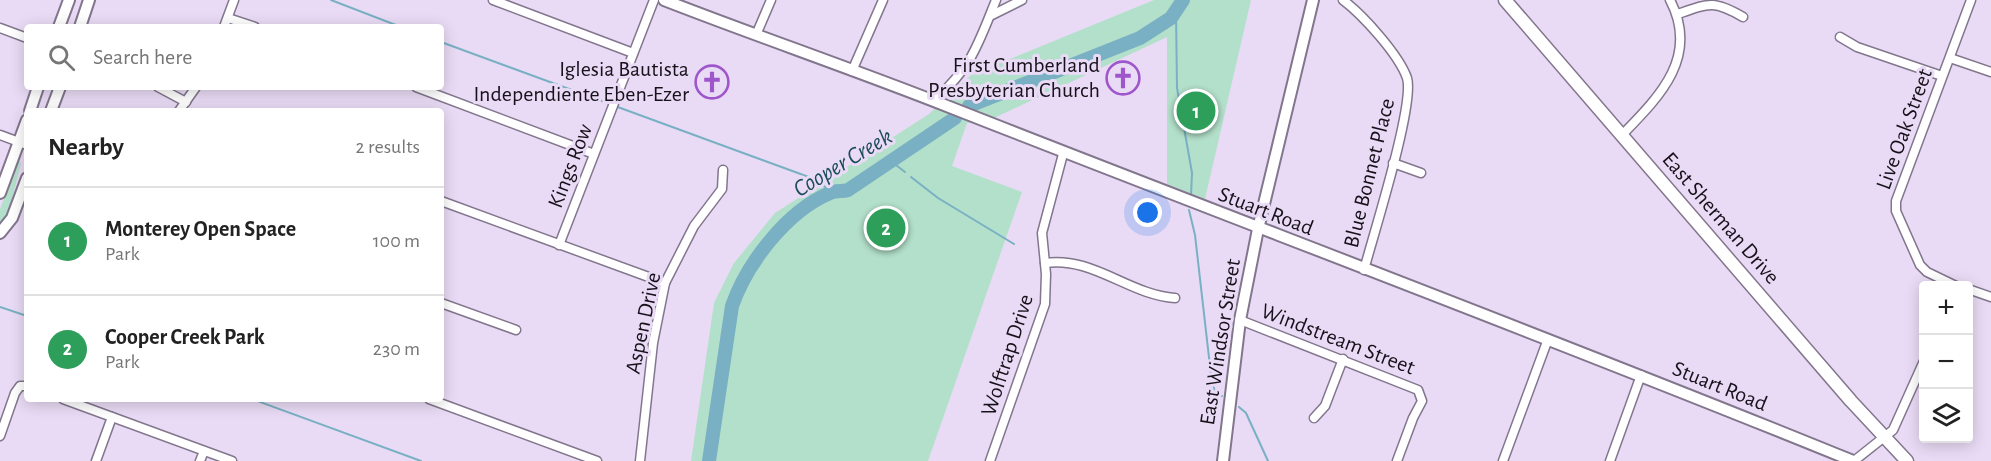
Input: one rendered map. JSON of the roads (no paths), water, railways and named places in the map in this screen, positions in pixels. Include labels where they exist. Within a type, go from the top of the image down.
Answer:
[{"type":"main road","name":"East Sherman Drive","points":[[1505,0],[1907,461]]},
{"type":"street","points":[[60,24],[69,0]]},
{"type":"street","points":[[81,24],[89,0]]},
{"type":"street","points":[[225,24],[234,0]]},
{"type":"street","points":[[493,0],[633,53]]},
{"type":"street","name":"Kings Row","points":[[559,245],[654,0]]},
{"type":"street","name":"Stuart Road","points":[[663,0],[934,101],[1063,154],[1641,375],[1854,461]]},
{"type":"street","points":[[756,35],[771,0]]},
{"type":"street","points":[[852,71],[883,0]]},
{"type":"street","points":[[990,15],[1022,0]]},
{"type":"street","name":"East Windsor Street","points":[[1222,461],[1240,320],[1258,229],[1314,0]]},
{"type":"street","name":"Blue Bonnet Place","points":[[1343,0],[1392,52],[1407,79],[1405,116],[1364,270]]},
{"type":"street","points":[[1622,135],[1658,98],[1673,74],[1680,46],[1678,14],[1670,0]]},
{"type":"street","name":"Live Oak Street","points":[[1946,281],[1927,272],[1920,265],[1896,211],[1897,192],[1971,0]]},
{"type":"street","points":[[934,101],[960,78],[970,63],[990,15],[993,1]]},
{"type":"street","points":[[1678,14],[1710,3],[1724,3],[1743,17]]},
{"type":"street","points":[[228,18],[246,24]]},
{"type":"street","points":[[0,28],[24,37]]},
{"type":"street","points":[[1840,37],[1857,47],[1942,76]]},
{"type":"street","points":[[1950,58],[1991,72]]},
{"type":"street","points":[[31,108],[37,90]]},
{"type":"street","points":[[52,108],[59,90]]},
{"type":"street","points":[[164,90],[186,102]]},
{"type":"street","points":[[182,108],[194,90]]},
{"type":"street","points":[[424,90],[594,154]]},
{"type":"street","points":[[0,135],[23,144],[0,193]]},
{"type":"street","name":"Wolftrap Drive","points":[[990,461],[1045,304],[1042,233],[1063,154]]},
{"type":"street","points":[[1393,163],[1421,172]]},
{"type":"street","name":"Aspen Drive","points":[[640,461],[653,343],[665,283],[694,226],[722,189],[723,170]]},
{"type":"street","points":[[0,233],[14,214],[24,186]]},
{"type":"street","points":[[444,202],[665,283]]},
{"type":"street","points":[[1045,263],[1073,262],[1098,270],[1149,295],[1175,298]]},
{"type":"street","points":[[1973,292],[1991,297]]},
{"type":"street","points":[[444,304],[516,330]]},
{"type":"street","name":"Windstream Street","points":[[1240,320],[1413,386],[1422,394],[1422,401],[1397,461]]},
{"type":"street","points":[[1503,461],[1548,339]]},
{"type":"street","points":[[1314,417],[1325,406],[1342,359]]},
{"type":"street","points":[[1854,461],[1885,438],[1899,421],[1919,371]]},
{"type":"street","points":[[1610,461],[1641,375]]},
{"type":"street","points":[[0,436],[15,393],[23,386]]},
{"type":"street","points":[[71,402],[232,461]]},
{"type":"street","points":[[437,402],[597,461]]},
{"type":"street","points":[[96,461],[112,417]]},
{"type":"street","points":[[200,461],[204,451]]},
{"type":"waterway","points":[[331,0],[393,24]]},
{"type":"waterway","name":"Cooper Creek","points":[[969,106],[1140,38],[1171,18],[1183,0]]},
{"type":"waterway","points":[[1176,11],[1177,88],[1192,173],[1191,195]]},
{"type":"waterway","points":[[444,43],[610,104]]},
{"type":"waterway","points":[[615,106],[817,180],[831,192]]},
{"type":"waterway","name":"Cooper Creek","points":[[709,461],[732,306],[758,256],[784,225],[814,201],[832,192],[848,190],[955,118]]},
{"type":"waterway","points":[[892,162],[905,172]]},
{"type":"waterway","points":[[911,177],[938,198],[1014,244]]},
{"type":"waterway","points":[[1189,210],[1195,235],[1211,375],[1214,389],[1222,396]]},
{"type":"waterway","points":[[0,307],[24,315]]},
{"type":"waterway","points":[[260,402],[421,461]]},
{"type":"waterway","points":[[1239,407],[1246,413],[1268,461]]},
{"type":"place","name":"First Cumberland Presbyterian Church","points":[[1123,78]]},
{"type":"place","name":"Iglesia Bautista Independiente Eben-Ezer","points":[[712,82]]},
{"type":"place","name":"Monterey Open Space","points":[[1196,111]]},
{"type":"place","name":"Cooper Creek Park","points":[[886,228]]}]
